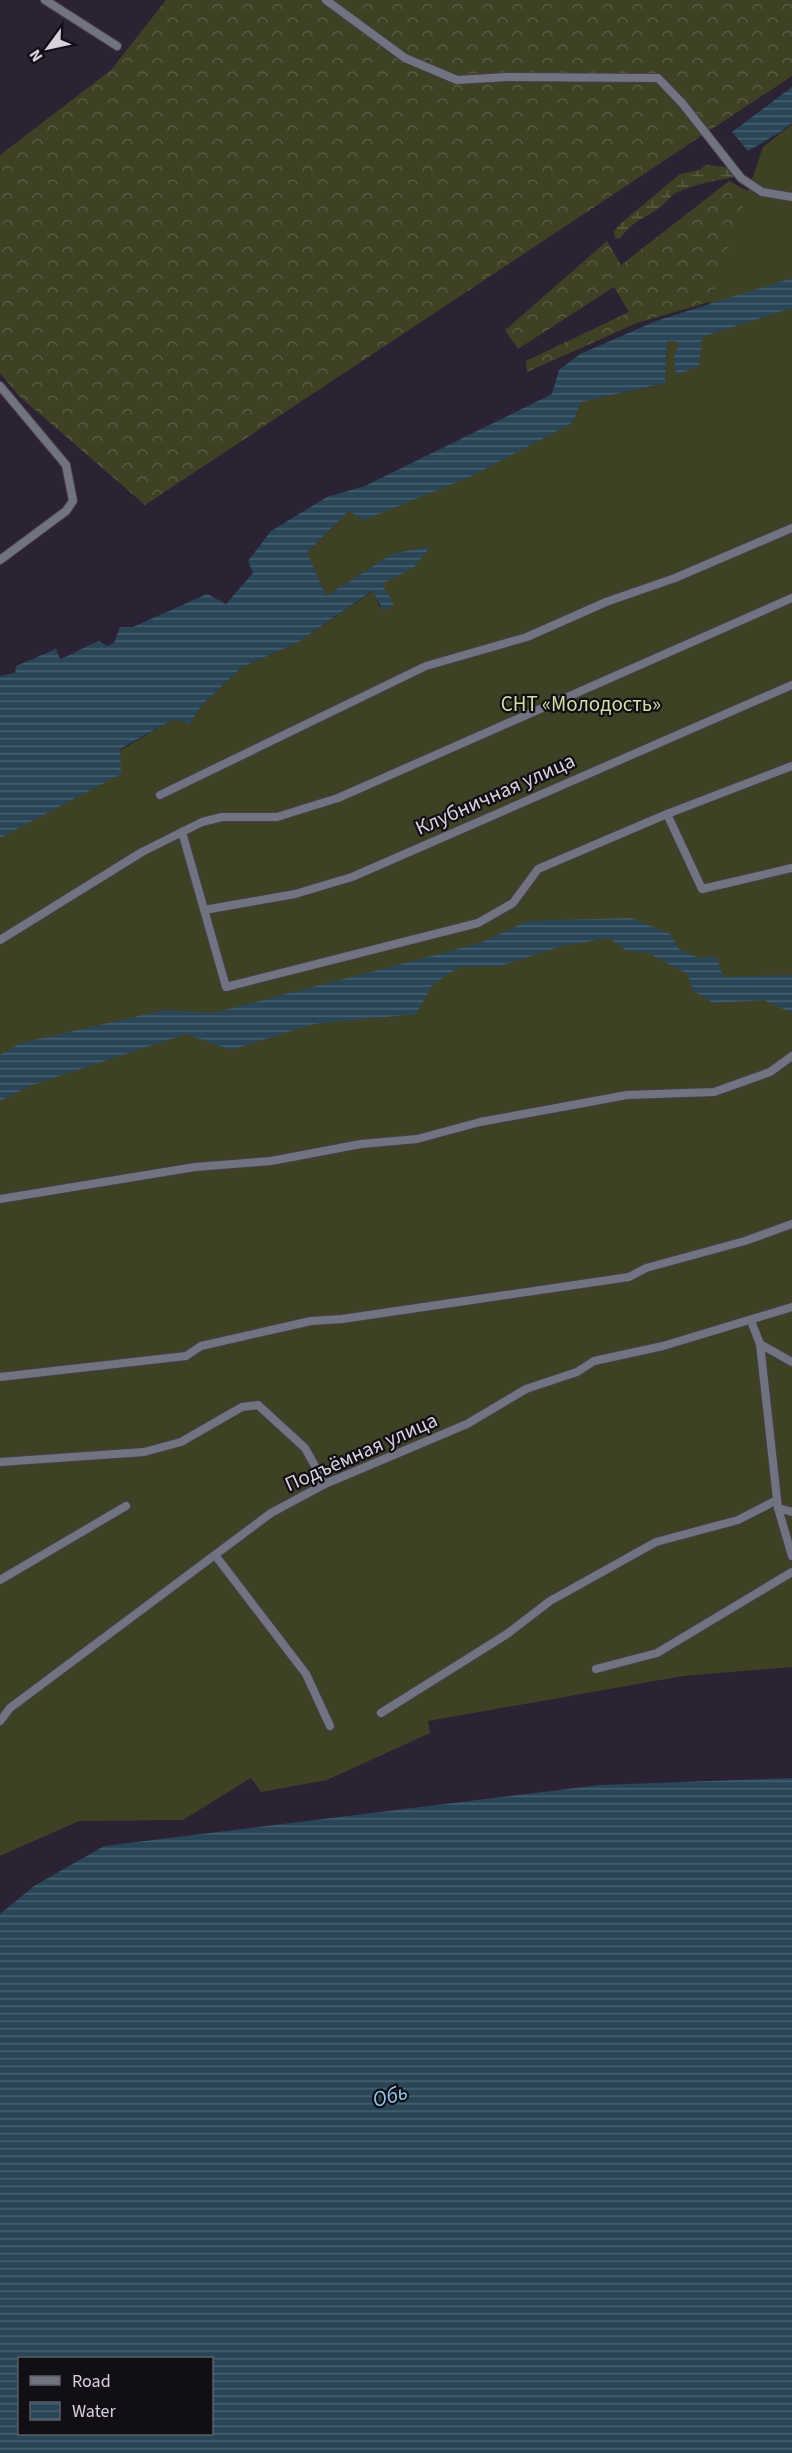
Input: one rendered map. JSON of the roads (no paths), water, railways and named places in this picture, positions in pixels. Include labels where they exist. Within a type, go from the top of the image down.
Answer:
[{"type":"street","points":[[45,0],[117,46]]},
{"type":"street","points":[[326,0],[405,58],[457,80],[507,77],[658,78],[682,103],[741,178],[762,192],[792,197]]},
{"type":"street","points":[[0,386],[66,465],[73,501],[66,511],[0,560]]},
{"type":"street","points":[[160,795],[426,666],[527,637],[606,602],[675,578],[792,528]]},
{"type":"street","points":[[0,940],[142,852],[202,822],[222,817],[277,818],[338,798],[792,598]]},
{"type":"street","name":"Клубничная улица","points":[[204,910],[295,894],[352,877],[792,685]]},
{"type":"street","points":[[182,832],[226,987],[478,923],[513,903],[538,869],[667,814],[792,766]]},
{"type":"street","points":[[667,814],[702,889],[792,867]]},
{"type":"street","points":[[0,1199],[195,1167],[271,1161],[361,1144],[417,1139],[480,1122],[627,1095],[714,1092],[770,1072],[792,1056]]},
{"type":"street","points":[[0,1377],[186,1356],[201,1346],[311,1321],[342,1319],[629,1277],[646,1268],[745,1241],[792,1224]]},
{"type":"street","name":"Подъёмная улица","points":[[0,1721],[10,1708],[272,1513],[325,1484],[467,1424],[526,1389],[577,1372],[594,1361],[663,1346],[792,1307]]},
{"type":"street","points":[[751,1321],[760,1344],[777,1504],[792,1556]]},
{"type":"street","points":[[760,1344],[792,1362]]},
{"type":"street","points":[[0,1462],[144,1452],[181,1442],[242,1407],[258,1405],[305,1448],[325,1484]]},
{"type":"street","points":[[777,1504],[792,1512]]},
{"type":"street","points":[[381,1713],[507,1634],[550,1601],[656,1542],[738,1520],[777,1504]]},
{"type":"street","points":[[0,1580],[126,1506]]},
{"type":"street","points":[[215,1555],[306,1674],[330,1726]]},
{"type":"street","points":[[597,1669],[657,1653],[792,1572]]},
{"type":"water","points":[[792,87],[792,123],[748,151],[732,132]]},
{"type":"water","points":[[792,278],[792,308],[702,337],[699,366],[676,375],[674,357],[679,342],[667,341],[665,383],[581,402],[572,423],[472,476],[364,520],[349,511],[307,552],[326,596],[392,554],[431,546],[414,567],[382,584],[394,604],[384,611],[372,591],[297,643],[242,667],[201,706],[190,724],[174,719],[120,749],[121,774],[0,838],[0,676],[15,673],[16,666],[56,649],[60,659],[99,641],[107,646],[114,643],[120,627],[133,627],[207,594],[226,604],[253,573],[248,561],[271,531],[327,497],[365,486],[552,394],[559,370],[580,354],[656,321]]},
{"type":"water","points":[[631,918],[670,934],[679,949],[699,958],[717,957],[723,977],[792,975],[792,1013],[764,1000],[714,1003],[693,991],[688,974],[648,953],[627,951],[609,938],[562,946],[500,966],[459,967],[432,985],[416,1014],[313,1024],[231,1050],[186,1034],[32,1085],[0,1101],[0,1055],[21,1043],[165,1010],[213,1013],[480,943],[528,921]]},
{"type":"water","name":"Обь","points":[[792,1778],[792,2453],[0,2453],[0,1914],[34,1886],[104,1846],[600,1785]]},
{"type":"park label","name":"СНТ «Молодость»","points":[[581,704]]}]
